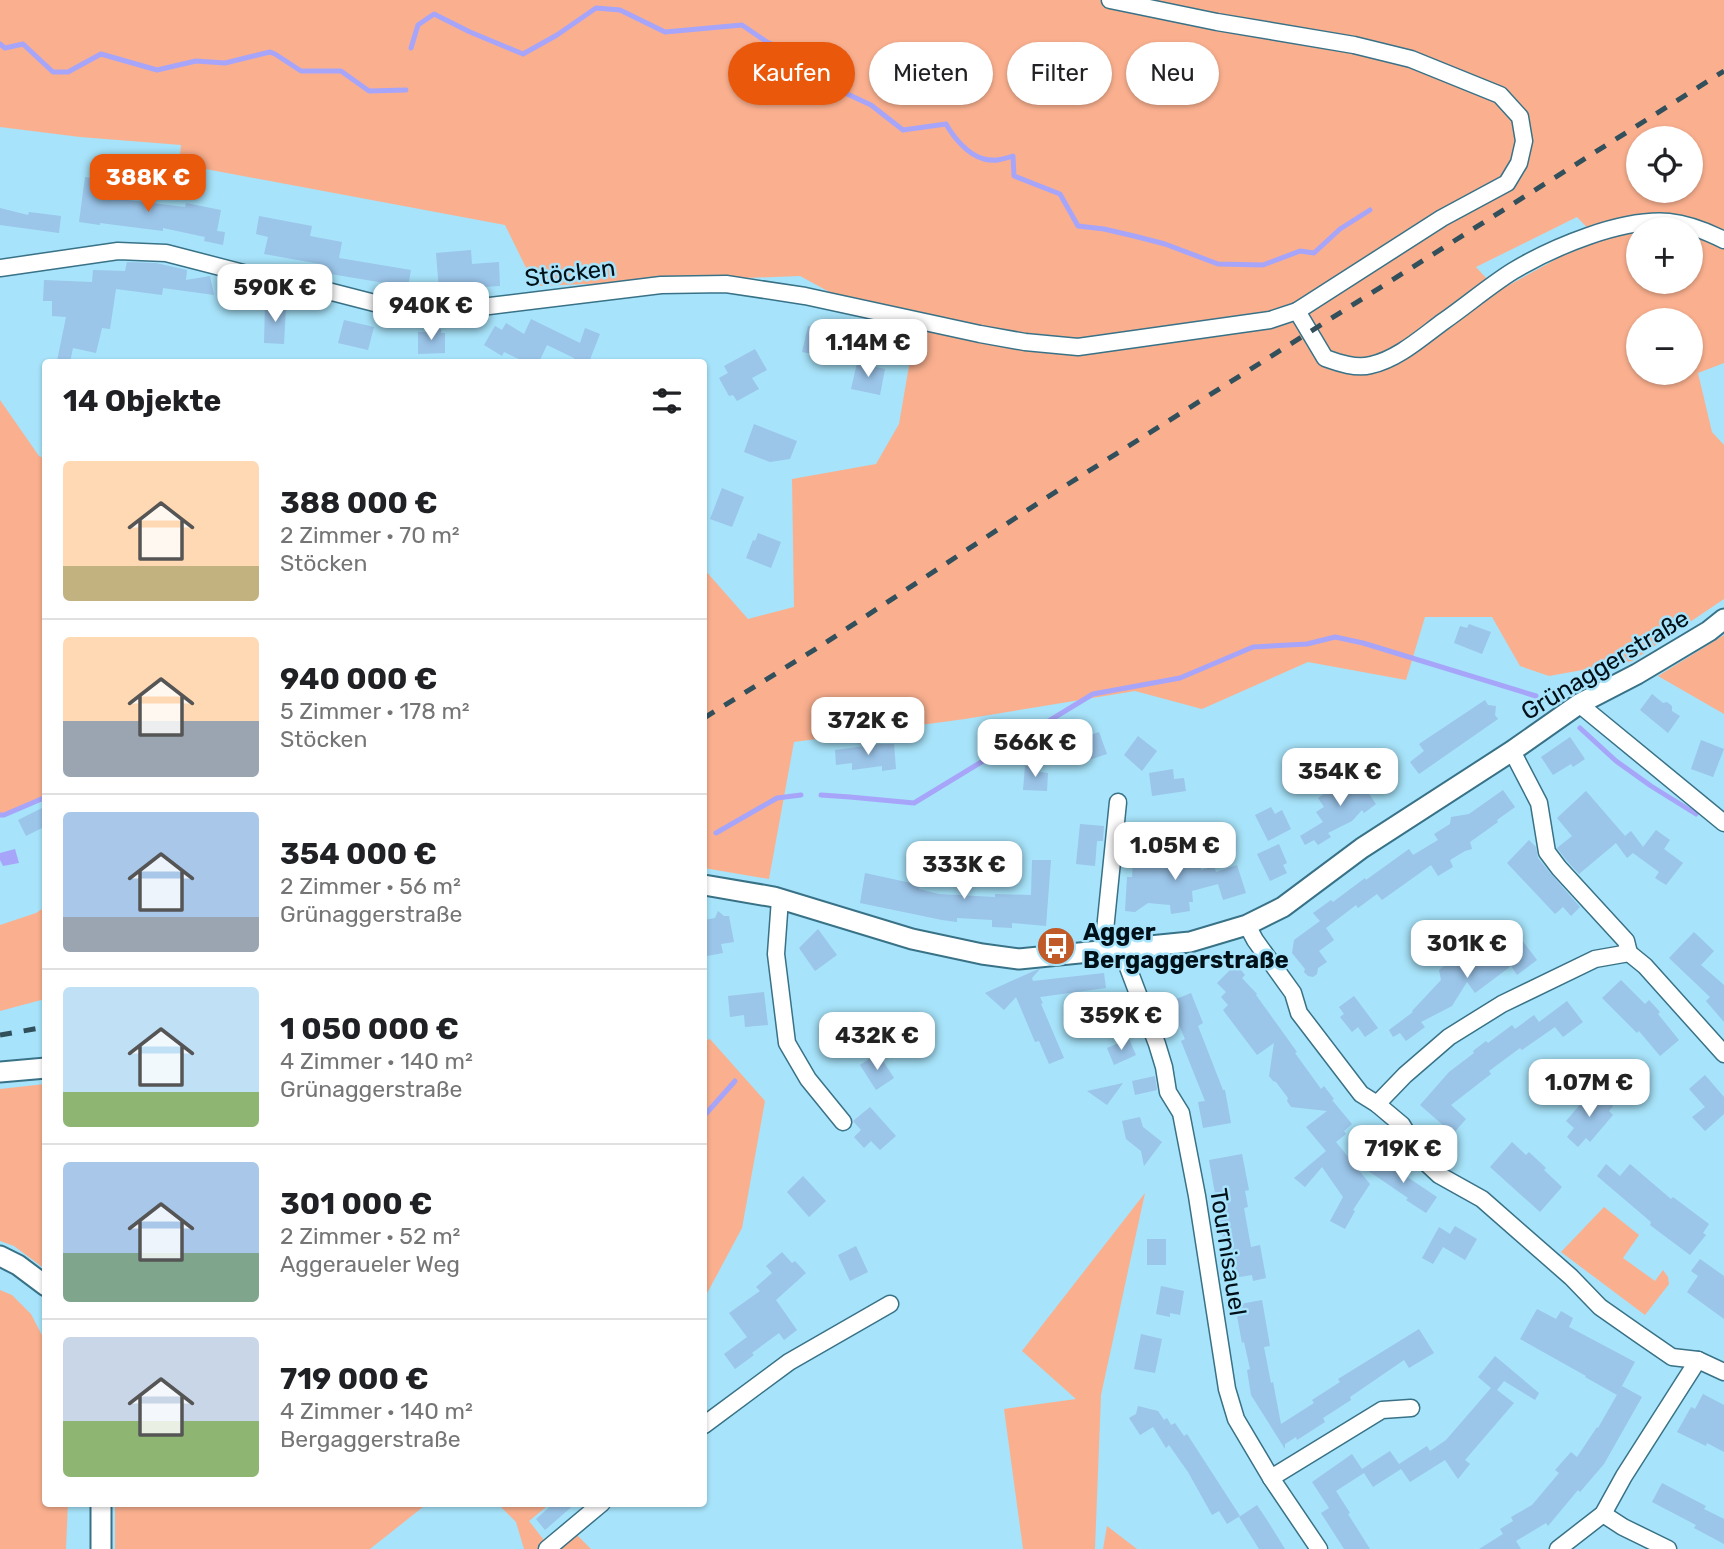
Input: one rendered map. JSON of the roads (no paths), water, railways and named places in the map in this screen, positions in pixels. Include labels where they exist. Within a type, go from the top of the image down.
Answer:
[{"type":"street","name":"Stöcken","points":[[0,268],[118,251],[166,253],[394,308],[473,308],[661,285],[726,284],[805,296],[1026,342],[1078,347],[1270,320],[1297,311],[1442,218],[1507,183],[1520,163],[1524,141],[1520,117],[1500,95],[1411,59],[1354,45],[1217,22],[1110,0]]},
{"type":"street","points":[[1297,311],[1325,358],[1346,365],[1370,366],[1395,356],[1513,272],[1570,243],[1609,230],[1655,222],[1700,228],[1724,240]]},
{"type":"street","name":"Grünaggerstraße","points":[[707,886],[780,899],[912,939],[1019,959],[1190,942],[1247,925],[1283,907],[1362,848],[1580,704],[1710,631],[1724,619]]},
{"type":"street","points":[[1580,704],[1724,823]]},
{"type":"street","points":[[1512,751],[1539,803],[1547,852],[1626,941],[1629,953],[1645,966],[1724,1054]]},
{"type":"street","points":[[1112,950],[1118,802]]},
{"type":"street","points":[[780,899],[776,954],[787,1043],[808,1079],[843,1122]]},
{"type":"street","points":[[1247,925],[1293,992],[1299,1013],[1361,1094],[1402,1125],[1423,1160],[1439,1175],[1482,1199],[1571,1277],[1600,1307],[1672,1357],[1698,1360],[1724,1372]]},
{"type":"street","name":"Tournisauel","points":[[1112,950],[1157,1044],[1168,1092],[1181,1114],[1199,1209],[1227,1390],[1236,1419],[1271,1478],[1319,1549]]},
{"type":"street","points":[[1377,1104],[1405,1075],[1449,1037],[1502,1004],[1595,959],[1629,953]]},
{"type":"street","points":[[0,1072],[42,1068]]},
{"type":"street","points":[[0,1256],[18,1265],[42,1283]]},
{"type":"street","points":[[707,1423],[789,1362],[890,1304]]},
{"type":"street","points":[[1558,1549],[1603,1514],[1698,1360]]},
{"type":"street","points":[[1271,1478],[1382,1410],[1411,1408]]},
{"type":"street","points":[[101,1507],[101,1549]]},
{"type":"street","points":[[547,1549],[598,1507]]},
{"type":"street","points":[[1603,1514],[1668,1549]]},
{"type":"waterway","points":[[411,48],[418,25],[434,14],[523,54],[596,8],[620,10],[665,32],[742,25],[784,50],[793,67],[811,70],[818,91],[843,92],[871,105],[903,130],[946,124],[962,145],[972,154],[984,159],[995,160],[1013,156],[1014,176],[1060,194],[1078,226],[1104,229],[1165,244],[1218,264],[1263,265],[1300,251],[1314,253],[1340,229],[1370,210]]},
{"type":"waterway","points":[[0,44],[5,48],[23,44],[53,72],[68,72],[101,54],[157,70],[196,61],[225,63],[270,52],[301,71],[341,71],[369,91],[406,90]]},
{"type":"waterway","points":[[821,795],[914,803],[1093,694],[1180,678],[1253,647],[1307,644],[1335,637],[1363,643],[1536,696]]},
{"type":"waterway","points":[[1580,728],[1616,761],[1696,814]]},
{"type":"waterway","points":[[716,833],[777,798],[801,795]]},
{"type":"waterway","points":[[0,815],[42,799]]},
{"type":"waterway","points":[[707,1113],[735,1081]]},
{"type":"railway","points":[[707,716],[822,645],[1046,498],[1724,71]]},
{"type":"railway","points":[[0,1035],[42,1028]]},
{"type":"place","name":"Agger Bergaggerstraße","points":[[1056,946]]}]
